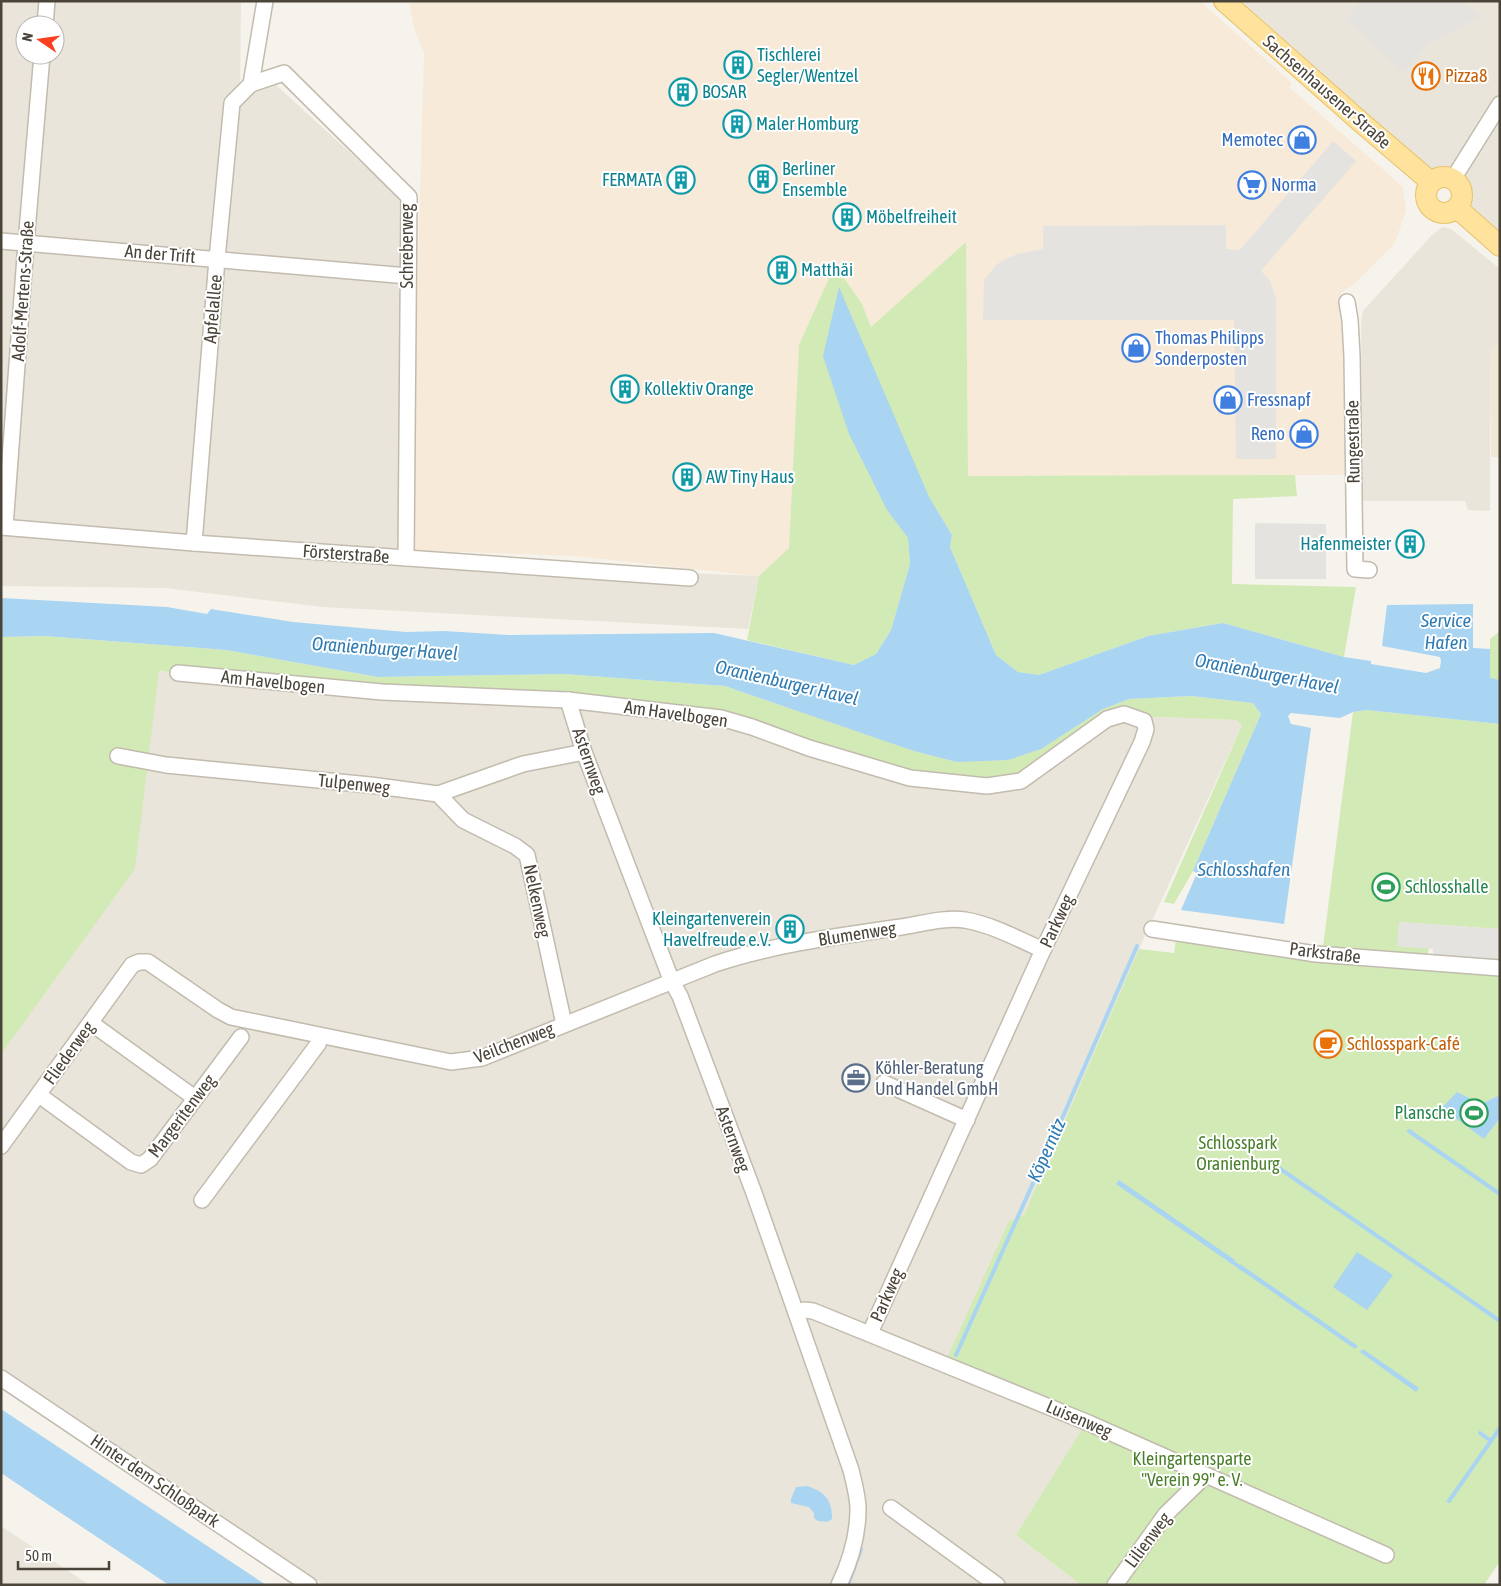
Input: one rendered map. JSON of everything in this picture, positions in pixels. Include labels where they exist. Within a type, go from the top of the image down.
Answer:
[{"type":"main road","name":"Sachsenhausener Straße","points":[[1224,1],[1431,182]]},
{"type":"main road","points":[[1442,177],[1453,178],[1462,192],[1460,203],[1457,208],[1450,212],[1441,213],[1427,202],[1426,191],[1431,182],[1442,177]]},
{"type":"main road","points":[[1457,208],[1500,246]]},
{"type":"street","points":[[46,15],[47,1]]},
{"type":"street","points":[[251,84],[265,1]]},
{"type":"street","name":"Adolf-Mertens-Straße","points":[[3,527],[41,65]]},
{"type":"street","name":"Schreberweg","points":[[251,84],[284,73],[409,197],[406,558]]},
{"type":"street","name":"Apfelallee","points":[[194,543],[217,258],[232,103],[251,84]]},
{"type":"street","points":[[1453,178],[1500,104]]},
{"type":"street","name":"An der Trift","points":[[1,241],[217,258],[408,276]]},
{"type":"street","name":"Rungestraße","points":[[1347,302],[1352,356],[1355,569],[1369,570]]},
{"type":"street","name":"Försterstraße","points":[[3,527],[194,543],[690,578]]},
{"type":"street","name":"Am Havelbogen","points":[[178,673],[382,692],[568,700],[722,718],[809,748],[910,778],[987,786],[1021,781],[1106,719],[1124,714],[1144,721]]},
{"type":"street","name":"Asternweg","points":[[568,700],[584,752],[672,982],[680,996],[754,1193],[847,1461],[856,1492],[858,1508],[850,1557],[839,1585]]},
{"type":"street","name":"Parkweg","points":[[870,1333],[1043,950],[1142,742],[1146,729],[1144,721]]},
{"type":"street","name":"Tulpenweg","points":[[118,756],[166,764],[438,794],[523,764],[584,752]]},
{"type":"street","name":"Nelkenweg","points":[[438,794],[463,820],[515,846],[527,855],[564,1024]]},
{"type":"street","name":"Blumenweg","points":[[672,982],[750,952],[943,921],[964,920],[982,924],[1043,950]]},
{"type":"street","name":"Parkstraße","points":[[1152,929],[1316,954],[1500,968]]},
{"type":"street","name":"Veilchenweg","points":[[139,962],[148,962],[231,1017],[452,1062],[482,1058],[672,982]]},
{"type":"street","name":"Fliederweg","points":[[1,1146],[132,965],[139,962]]},
{"type":"street","points":[[91,1023],[196,1098]]},
{"type":"street","points":[[202,1200],[318,1044],[321,1036]]},
{"type":"street","name":"Margeritenweg","points":[[39,1095],[131,1162],[141,1165],[150,1160],[241,1037]]},
{"type":"street","points":[[884,1083],[966,1120]]},
{"type":"street","name":"Luisenweg","points":[[796,1313],[804,1310],[813,1311],[870,1333],[1091,1424],[1386,1555]]},
{"type":"street","name":"Hinter dem Schloßpark","points":[[1,1378],[309,1585]]},
{"type":"street","name":"Lilienweg","points":[[1115,1585],[1166,1514],[1205,1476]]},
{"type":"street","points":[[891,1508],[997,1585]]},
{"type":"shaded area","points":[[1,1],[241,1],[240,98],[276,85],[404,202],[401,282],[402,561],[759,576],[748,629],[323,607],[165,588],[1,586]]},
{"type":"shaded area","points":[[409,1],[1200,1],[1292,83],[1289,87],[1403,187],[1406,210],[1395,243],[1353,285],[1341,293],[1346,475],[968,476],[966,242],[871,328],[862,304],[799,345],[789,548],[759,576],[574,556],[410,550],[424,53],[414,28]]},
{"type":"shaded area","points":[[1241,1],[1500,1],[1500,232],[1351,100]]},
{"type":"shaded area","points":[[1361,1],[1462,1],[1480,16],[1428,43],[1404,72],[1346,19]]},
{"type":"shaded area","points":[[1333,141],[1356,161],[1261,271],[1270,280],[1276,299],[1276,459],[1236,459],[1234,320],[983,320],[984,280],[997,264],[1017,254],[1043,249],[1043,226],[1226,225],[1226,249],[1240,250]]},
{"type":"shaded area","points":[[1442,227],[1451,229],[1500,269],[1500,339],[1490,353],[1490,511],[1468,510],[1465,501],[1363,501],[1361,324],[1363,311],[1433,234]]},
{"type":"shaded area","points":[[1500,339],[1500,457],[1491,457],[1490,353]]},
{"type":"shaded area","points":[[1255,523],[1326,524],[1326,579],[1255,579]]},
{"type":"shaded area","points":[[138,669],[281,684],[1107,719],[1162,717],[1236,720],[1242,725],[1139,949],[1024,1215],[1009,1221],[1085,1424],[1016,1535],[1081,1585],[324,1585],[1,1368],[1,733]]},
{"type":"shaded area","points":[[1399,922],[1500,929],[1500,968],[1433,964],[1433,949],[1397,946]]},
{"type":"shaded area","points":[[1,1526],[89,1585],[1,1585]]},
{"type":"green space","points":[[966,242],[968,476],[1295,475],[1297,496],[1233,499],[1232,584],[1356,587],[1344,657],[1223,623],[1148,636],[1039,675],[1018,672],[996,655],[950,547],[952,535],[929,497],[887,510],[908,537],[910,564],[891,630],[876,654],[854,665],[747,640],[759,576],[789,548],[799,345],[835,265],[862,304],[871,327]]},
{"type":"green space","points":[[1500,631],[1500,680],[1490,679],[1490,639]]},
{"type":"green space","points":[[45,636],[226,650],[378,677],[564,674],[725,686],[914,751],[957,762],[1008,760],[1041,749],[1103,709],[1129,699],[1191,696],[1253,703],[1261,714],[1193,871],[1174,904],[1164,902],[1242,725],[1236,720],[1138,718],[1124,714],[1021,781],[910,778],[721,718],[281,684],[159,671],[135,869],[1,1054],[1,637]]},
{"type":"green space","points":[[1366,710],[1500,724],[1500,929],[1399,922],[1398,946],[1429,948],[1427,957],[1323,947],[1353,712]]},
{"type":"green space","name":"Schlosspark Oranienburg","points":[[1176,940],[1368,967],[1500,975],[1500,1095],[1481,1104],[1484,1139],[1500,1118],[1500,1561],[1484,1585],[1081,1585],[1016,1535],[1085,1424],[943,1367],[1009,1221],[1024,1215],[1139,949],[1174,953]]},
{"type":"water","points":[[839,287],[929,497],[952,535],[950,547],[996,655],[1018,672],[1039,675],[1148,636],[1223,623],[1344,657],[1371,661],[1371,664],[1426,673],[1440,668],[1440,657],[1382,646],[1387,605],[1473,604],[1473,648],[1490,649],[1490,678],[1500,680],[1500,724],[1366,710],[1353,712],[1340,718],[1291,713],[1288,716],[1291,724],[1311,728],[1284,924],[1181,910],[1197,873],[1193,871],[1261,714],[1253,703],[1191,696],[1129,699],[1103,709],[1041,749],[1008,760],[957,762],[914,751],[725,686],[564,674],[378,677],[226,650],[45,636],[1,637],[1,598],[167,607],[207,614],[211,609],[293,622],[406,632],[444,631],[509,635],[714,633],[854,665],[876,654],[891,630],[910,564],[908,538],[887,510],[849,434],[823,356]]},
{"type":"water","name":"Plansche","points":[[1457,1092],[1481,1104],[1500,1095],[1500,1118],[1484,1139],[1442,1108]]},
{"type":"water","points":[[1119,1180],[1235,1260],[1232,1264],[1116,1184]]},
{"type":"water","points":[[1357,1252],[1393,1275],[1367,1310],[1333,1287]]},
{"type":"water","points":[[1240,1264],[1358,1346],[1355,1349],[1238,1268]]},
{"type":"water","points":[[1363,1349],[1419,1388],[1416,1392],[1360,1352]]},
{"type":"water","points":[[1,1409],[266,1585],[169,1585],[1,1473]]},
{"type":"water","points":[[806,1486],[817,1490],[826,1497],[831,1506],[832,1519],[827,1522],[818,1521],[814,1518],[814,1513],[809,1507],[791,1503],[796,1487]]},
{"type":"waterway","name":"Köpernitz","points":[[956,1355],[1137,946]]},
{"type":"waterway","points":[[1409,1131],[1500,1194]]},
{"type":"waterway","points":[[1279,1168],[1500,1321]]},
{"type":"waterway","points":[[1230,1260],[1242,1269]]},
{"type":"waterway","points":[[1449,1501],[1500,1428]]},
{"type":"waterway","points":[[1480,1433],[1491,1441]]},
{"type":"waterway","name":"Köpernitz","points":[[848,1585],[861,1549]]},
{"type":"place","name":"Tischlerei Segler/Wentzel","points":[[738,65]]},
{"type":"place","name":"Pizza8","points":[[1426,76]]},
{"type":"place","name":"BOSAR","points":[[683,92]]},
{"type":"place","name":"Maler Homburg","points":[[737,124]]},
{"type":"place","name":"Memotec","points":[[1302,140]]},
{"type":"place","name":"Berliner Ensemble","points":[[763,179]]},
{"type":"place","name":"FERMATA","points":[[681,180]]},
{"type":"place","name":"Norma","points":[[1252,185]]},
{"type":"place","name":"Möbelfreiheit","points":[[847,217]]},
{"type":"place","name":"Matthäi","points":[[782,270]]},
{"type":"place","name":"Thomas Philipps Sonderposten","points":[[1136,348]]},
{"type":"place","name":"Kollektiv Orange","points":[[625,389]]},
{"type":"place","name":"Fressnapf","points":[[1228,400]]},
{"type":"place","name":"Reno","points":[[1304,434]]},
{"type":"place","name":"AW Tiny Haus","points":[[687,477]]},
{"type":"place","name":"Hafenmeister","points":[[1410,544]]},
{"type":"place","name":"Schlosshalle","points":[[1386,887]]},
{"type":"place","name":"Kleingartenverein Havelfreude e.V.","points":[[790,929]]},
{"type":"place","name":"Schlosspark-Café","points":[[1328,1044]]},
{"type":"place","name":"Köhler-Beratung Und Handel GmbH","points":[[856,1078]]},
{"type":"place","name":"Plansche","points":[[1474,1113]]},
{"type":"water label","name":"Service Hafen","points":[[1446,631]]},
{"type":"water label","name":"Oranienburger Havel","points":[[385,648]]},
{"type":"water label","name":"Oranienburger Havel","points":[[1267,673]]},
{"type":"water label","name":"Oranienburger Havel","points":[[787,682]]},
{"type":"water label","name":"Schlosshafen","points":[[1244,869]]},
{"type":"park label","name":"Kleingartensparte \"Verein 99\" e. V.","points":[[1192,1469]]}]
